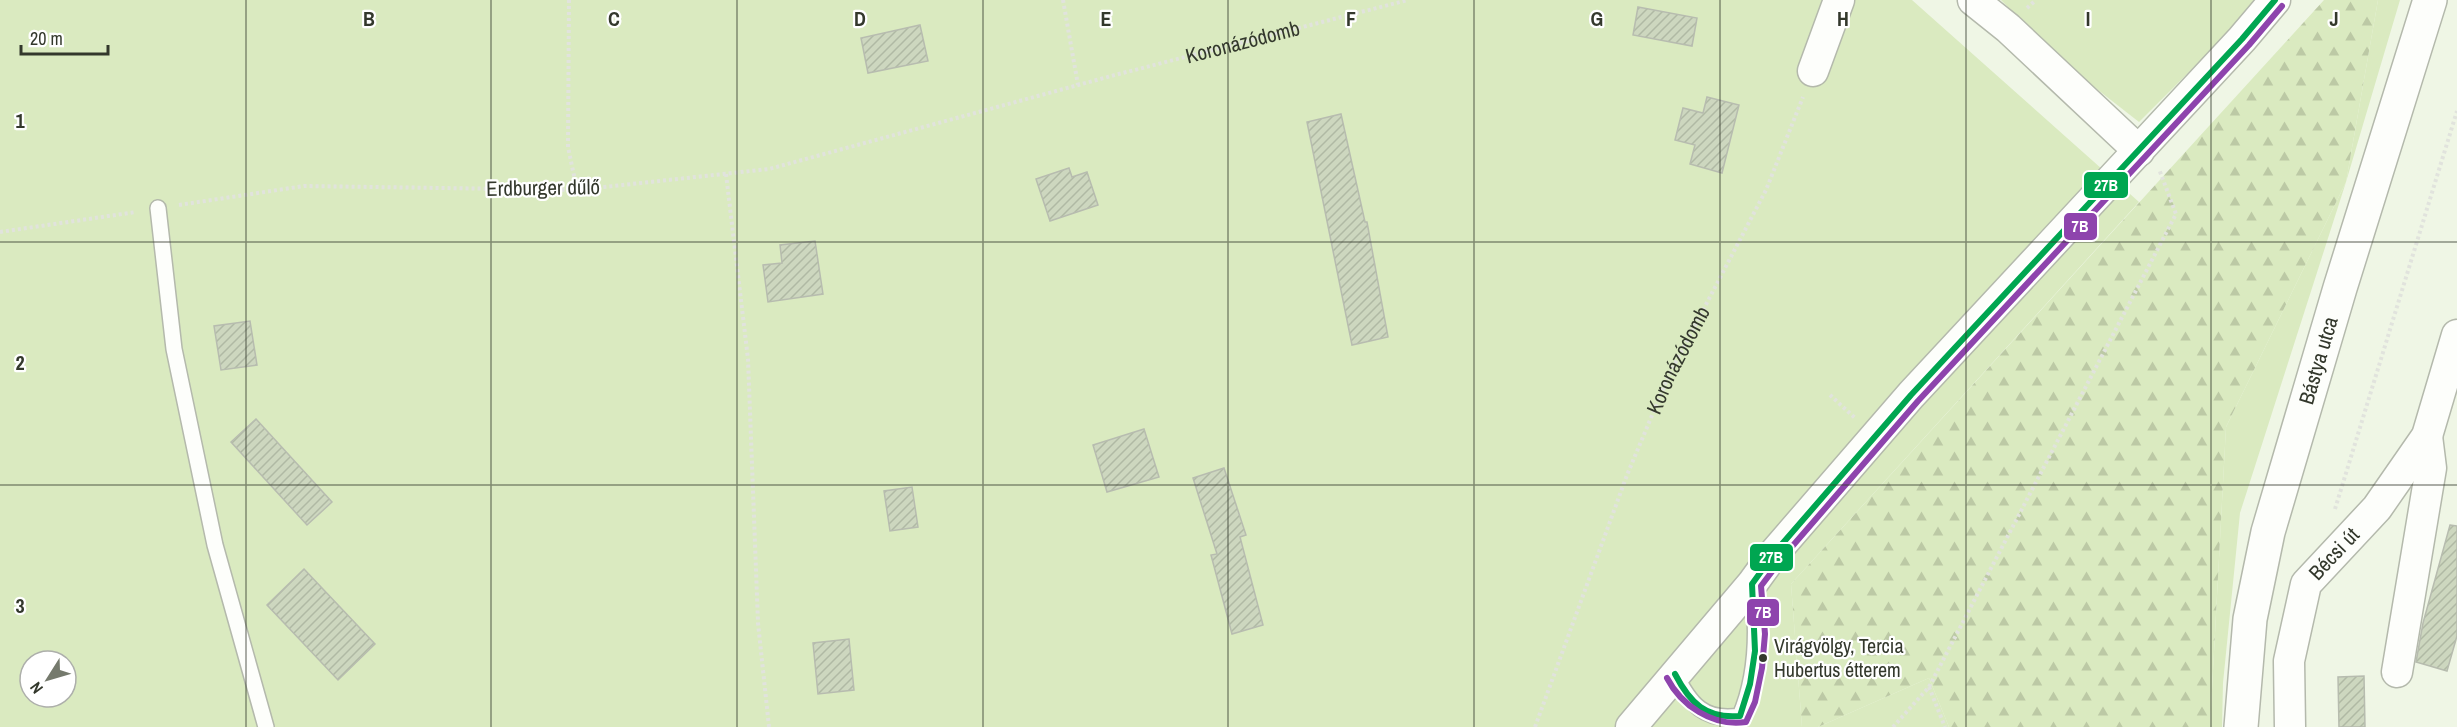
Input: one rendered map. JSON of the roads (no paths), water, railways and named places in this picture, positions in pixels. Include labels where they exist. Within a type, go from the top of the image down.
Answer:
[{"type":"main road","name":"Bástya utca","points":[[2241,727],[2250,619],[2268,532],[2340,288],[2430,0]]},
{"type":"street","points":[[1814,71],[1839,0]]},
{"type":"street","points":[[1973,0],[2008,28],[2139,151]]},
{"type":"street","points":[[1631,727],[1752,584],[1776,551],[1911,395],[2139,151],[2275,0]]},
{"type":"street","name":"Bécsi út","points":[[2290,727],[2289,661],[2306,584],[2377,508],[2427,436],[2457,335]]},
{"type":"street","name":"Bécsi út","points":[[2397,672],[2431,468],[2427,436]]},
{"type":"lane","points":[[158,208],[174,349],[215,545],[266,727]]},
{"type":"lane","points":[[1675,674],[1687,699],[1704,712],[1723,719],[1740,716],[1749,696],[1755,659],[1752,584]]},
{"type":"place","name":"Virágvölgy, Tercia Hubertus étterem","points":[[1763,658]]}]
